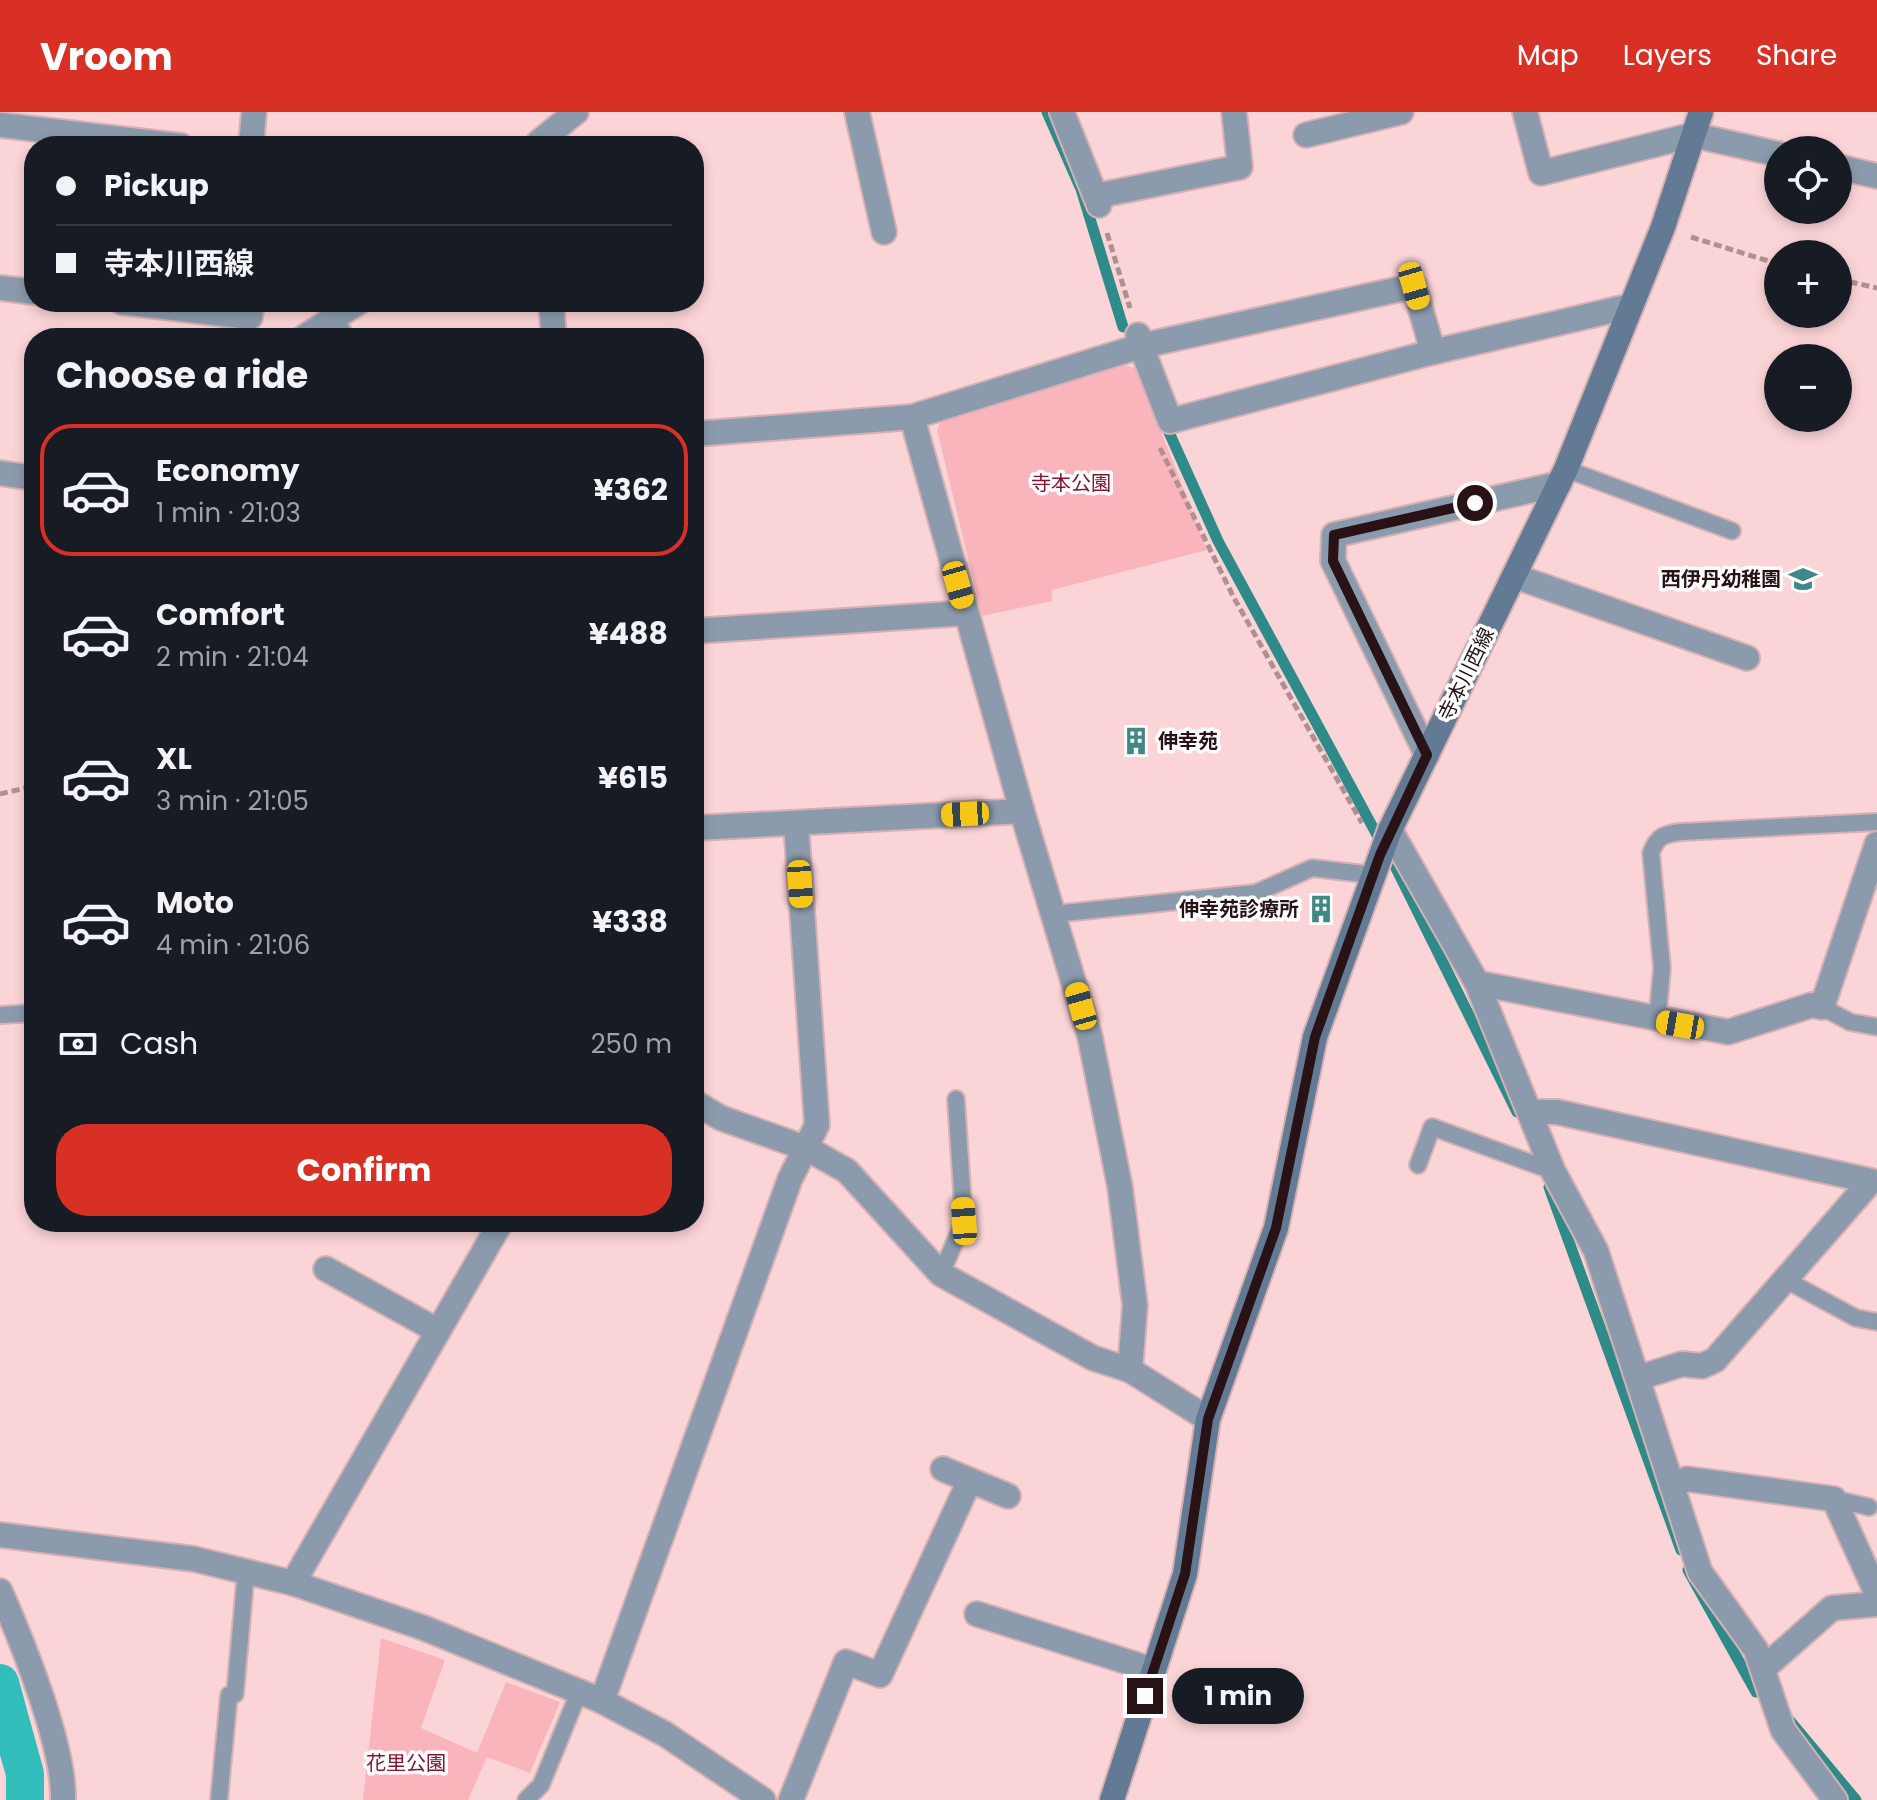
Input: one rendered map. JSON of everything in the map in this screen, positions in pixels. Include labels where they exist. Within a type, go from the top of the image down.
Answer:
[{"type":"main road","name":"寺本川西線","points":[[1112,1800],[1185,1574],[1208,1419],[1276,1228],[1315,1037],[1390,830],[1563,476],[1663,227],[1697,123]]},
{"type":"street","points":[[252,136],[254,112]]},
{"type":"street","points":[[548,136],[576,112]]},
{"type":"street","points":[[857,112],[884,232]]},
{"type":"street","points":[[1062,112],[1098,200],[1240,167],[1234,112]]},
{"type":"street","points":[[1306,135],[1401,112]]},
{"type":"street","points":[[1525,112],[1541,173],[1697,123],[1764,149]]},
{"type":"street","points":[[0,125],[95,136]]},
{"type":"street","points":[[1852,170],[1877,176]]},
{"type":"street","points":[[704,433],[912,417],[1140,341],[1414,286],[1433,352]]},
{"type":"street","points":[[0,288],[24,291]]},
{"type":"street","points":[[1140,341],[1170,421],[1433,352],[1631,306]]},
{"type":"street","points":[[197,312],[250,319]]},
{"type":"street","points":[[912,417],[1022,811],[1090,1037],[1120,1187],[1135,1305],[1130,1370]]},
{"type":"street","points":[[0,473],[24,477]]},
{"type":"street","points":[[1427,755],[1333,561],[1334,535],[1563,476]]},
{"type":"street","points":[[1514,576],[1747,658]]},
{"type":"street","points":[[704,630],[966,613]]},
{"type":"street","points":[[704,828],[1022,811]]},
{"type":"street","points":[[602,1701],[790,1179],[808,1149],[817,1125],[796,823]]},
{"type":"street","points":[[1390,830],[1477,983],[1532,1112],[1553,1171],[1596,1251],[1700,1572],[1756,1650],[1783,1730],[1835,1800]]},
{"type":"street","points":[[1477,983],[1657,1021],[1728,1032],[1812,1005],[1822,1007],[1876,848]]},
{"type":"street","points":[[704,1108],[721,1118],[808,1149],[847,1171],[941,1274],[1093,1358],[1130,1370],[1208,1419]]},
{"type":"street","points":[[1532,1112],[1557,1112],[1874,1182]]},
{"type":"street","points":[[1638,1378],[1682,1364],[1702,1366],[1715,1360],[1784,1279],[1874,1182]]},
{"type":"street","points":[[293,1583],[495,1232]]},
{"type":"street","points":[[326,1269],[438,1331]]},
{"type":"street","points":[[943,1469],[1008,1496]]},
{"type":"street","points":[[1672,1486],[1687,1479],[1834,1499],[1876,1592],[1832,1608],[1763,1669]]},
{"type":"street","points":[[791,1800],[846,1662],[891,1680],[969,1482]]},
{"type":"street","points":[[0,1535],[194,1559],[293,1583],[424,1628],[602,1701],[665,1734],[763,1800]]},
{"type":"street","points":[[0,1591],[16,1626],[64,1774],[63,1800]]},
{"type":"street","points":[[977,1614],[1153,1670]]},
{"type":"lane","points":[[1563,476],[1732,531]]},
{"type":"lane","points":[[1657,1021],[1662,968],[1651,853],[1656,840],[1665,834],[1681,832],[1877,822]]},
{"type":"lane","points":[[1054,914],[1256,893],[1312,868],[1376,865]]},
{"type":"lane","points":[[1822,1007],[1850,1022],[1877,1027]]},
{"type":"lane","points":[[0,1015],[24,1014]]},
{"type":"lane","points":[[941,1274],[964,1221],[956,1099]]},
{"type":"lane","points":[[1418,1165],[1432,1127],[1553,1171]]},
{"type":"lane","points":[[1784,1279],[1856,1318],[1877,1322]]},
{"type":"lane","points":[[1834,1499],[1869,1507]]},
{"type":"lane","points":[[219,1800],[229,1695],[235,1694],[246,1571]]},
{"type":"lane","points":[[526,1800],[541,1785],[579,1692]]},
{"type":"path","points":[[1098,200],[1140,341]]},
{"type":"path","points":[[1663,227],[1764,259]]},
{"type":"path","points":[[1852,282],[1877,288]]},
{"type":"path","points":[[1159,446],[1234,598],[1376,865]]},
{"type":"path","points":[[0,794],[24,788]]},
{"type":"green space","name":"寺本公園","points":[[1125,365],[1137,369],[1207,550],[1052,590],[1052,601],[982,616],[937,430],[942,419]]},
{"type":"green space","name":"花里公園","points":[[381,1638],[445,1660],[421,1728],[477,1753],[506,1682],[560,1702],[530,1773],[487,1757],[468,1800],[363,1800]]},
{"type":"waterway","points":[[1047,112],[1081,189],[1123,327]]},
{"type":"waterway","points":[[1163,419],[1218,541],[1377,835]]},
{"type":"waterway","points":[[1395,866],[1517,1112]]},
{"type":"waterway","points":[[1549,1187],[1681,1550]]},
{"type":"waterway","points":[[1688,1570],[1756,1692]]},
{"type":"waterway","points":[[0,1683],[25,1774],[25,1800]]},
{"type":"waterway","points":[[1790,1721],[1856,1800]]},
{"type":"place","name":"西伊丹幼稚園","points":[[1803,579]]},
{"type":"place","name":"伸幸苑","points":[[1136,741]]},
{"type":"place","name":"伸幸苑診療所","points":[[1321,909]]},
{"type":"route","points":[[1145,1696],[1185,1574],[1208,1419],[1276,1228],[1315,1037],[1380,855],[1427,755],[1333,561],[1334,535],[1475,503]]}]
